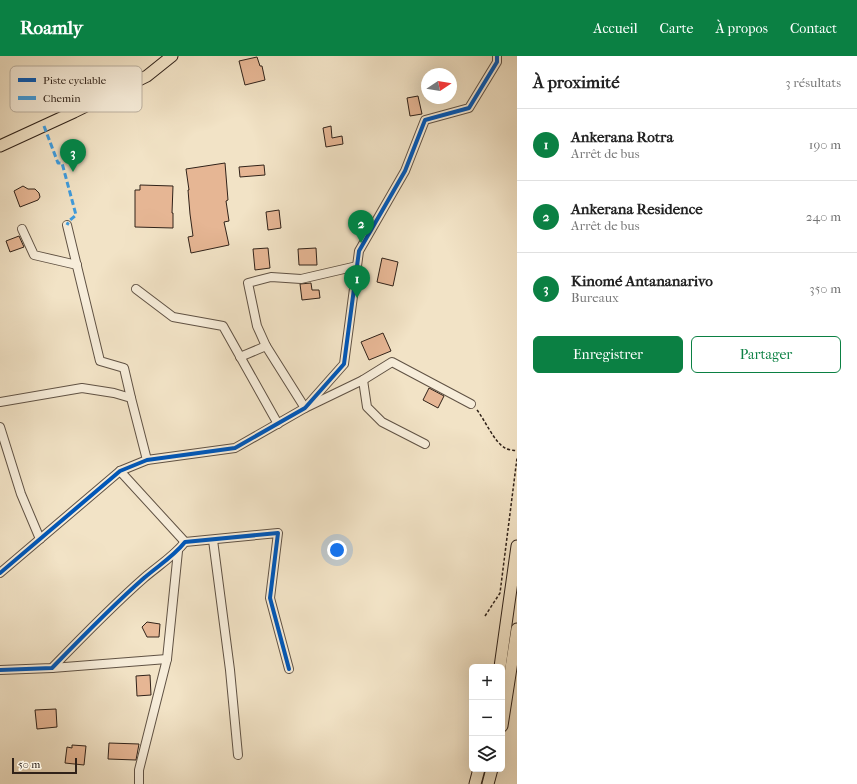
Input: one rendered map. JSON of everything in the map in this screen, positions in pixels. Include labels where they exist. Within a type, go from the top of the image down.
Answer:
[{"type":"main road","points":[[142,78],[172,56]]},
{"type":"main road","points":[[0,146],[74,112]]},
{"type":"main road","points":[[500,664],[517,546]]},
{"type":"main road","points":[[505,707],[517,629]]},
{"type":"main road","points":[[475,784],[478,772]]},
{"type":"main road","points":[[488,784],[491,772]]},
{"type":"street","points":[[305,408],[344,364],[359,251],[405,171],[425,120],[469,108],[497,62],[497,56]]},
{"type":"street","points":[[67,225],[100,361],[124,368],[147,460]]},
{"type":"street","points":[[22,229],[34,255],[77,265]]},
{"type":"street","points":[[305,408],[266,346],[257,326],[248,283],[271,277],[301,279],[357,266]]},
{"type":"street","points":[[136,289],[173,317],[223,326],[278,424]]},
{"type":"street","points":[[240,357],[266,346]]},
{"type":"street","points":[[0,573],[120,471],[147,460],[235,448],[305,408],[363,380],[392,362],[471,404]]},
{"type":"street","points":[[363,380],[367,407],[382,422],[424,444]]},
{"type":"street","points":[[0,402],[82,388],[114,393],[131,398]]},
{"type":"street","points":[[0,427],[21,494],[40,539]]},
{"type":"street","points":[[120,471],[185,542]]},
{"type":"street","points":[[52,668],[89,630],[144,578],[178,551],[185,542],[278,533],[270,598],[289,669]]},
{"type":"street","points":[[214,540],[230,670],[238,755]]},
{"type":"street","points":[[139,784],[140,770],[167,659],[178,551]]},
{"type":"street","points":[[0,670],[52,668],[167,659]]},
{"type":"path","points":[[471,404],[486,422],[496,440],[505,448],[517,451]]},
{"type":"path","points":[[485,616],[500,593],[517,458]]},
{"type":"building","points":[[257,57],[260,66],[262,66],[265,80],[245,85],[239,61]]},
{"type":"building","points":[[418,96],[422,114],[410,116],[407,98]]},
{"type":"building","points":[[331,126],[332,138],[342,136],[343,144],[326,147],[323,128]]},
{"type":"building","points":[[225,163],[228,200],[226,201],[229,221],[224,222],[229,245],[191,253],[188,237],[193,236],[186,169]]},
{"type":"building","points":[[264,165],[265,175],[240,177],[239,167]]},
{"type":"building","points":[[140,185],[173,186],[173,228],[135,227],[135,190],[140,190]]},
{"type":"building","points":[[23,186],[28,189],[35,189],[39,193],[40,197],[38,200],[20,207],[14,191]]},
{"type":"building","points":[[279,210],[281,228],[268,230],[266,212]]},
{"type":"building","points":[[19,236],[24,247],[10,252],[6,241]]},
{"type":"building","points":[[268,248],[270,268],[255,270],[253,249]]},
{"type":"building","points":[[316,248],[317,265],[299,265],[298,249]]},
{"type":"building","points":[[382,258],[398,262],[393,286],[377,282]]},
{"type":"building","points":[[311,283],[312,290],[319,290],[320,298],[302,300],[300,284]]},
{"type":"building","points":[[383,333],[391,351],[369,360],[361,342]]},
{"type":"building","points":[[429,388],[444,396],[438,408],[423,400]]},
{"type":"building","points":[[147,622],[160,624],[159,637],[147,637],[142,627]]},
{"type":"building","points":[[150,675],[151,695],[137,696],[136,676]]},
{"type":"building","points":[[56,709],[57,727],[37,729],[35,710]]},
{"type":"building","points":[[109,743],[139,744],[136,760],[108,759]]},
{"type":"building","points":[[72,745],[86,746],[84,765],[65,763],[67,747],[72,748]]},
{"type":"marked path","points":[[44,126],[58,163],[62,163],[76,215],[67,225]]},
{"type":"cycle path","points":[[0,573],[120,471],[147,460],[235,448],[305,408],[344,364],[359,251],[405,171],[425,120],[469,108],[497,62],[497,56]]},
{"type":"cycle path","points":[[0,670],[52,668],[120,600],[185,542],[278,533],[270,598],[289,669]]},
{"type":"place","name":"Kinomé Antananarivo","points":[[73,172]]},
{"type":"place","name":"Ankerana Residence","points":[[361,243]]},
{"type":"place","name":"Ankerana Rotra","points":[[357,298]]}]
